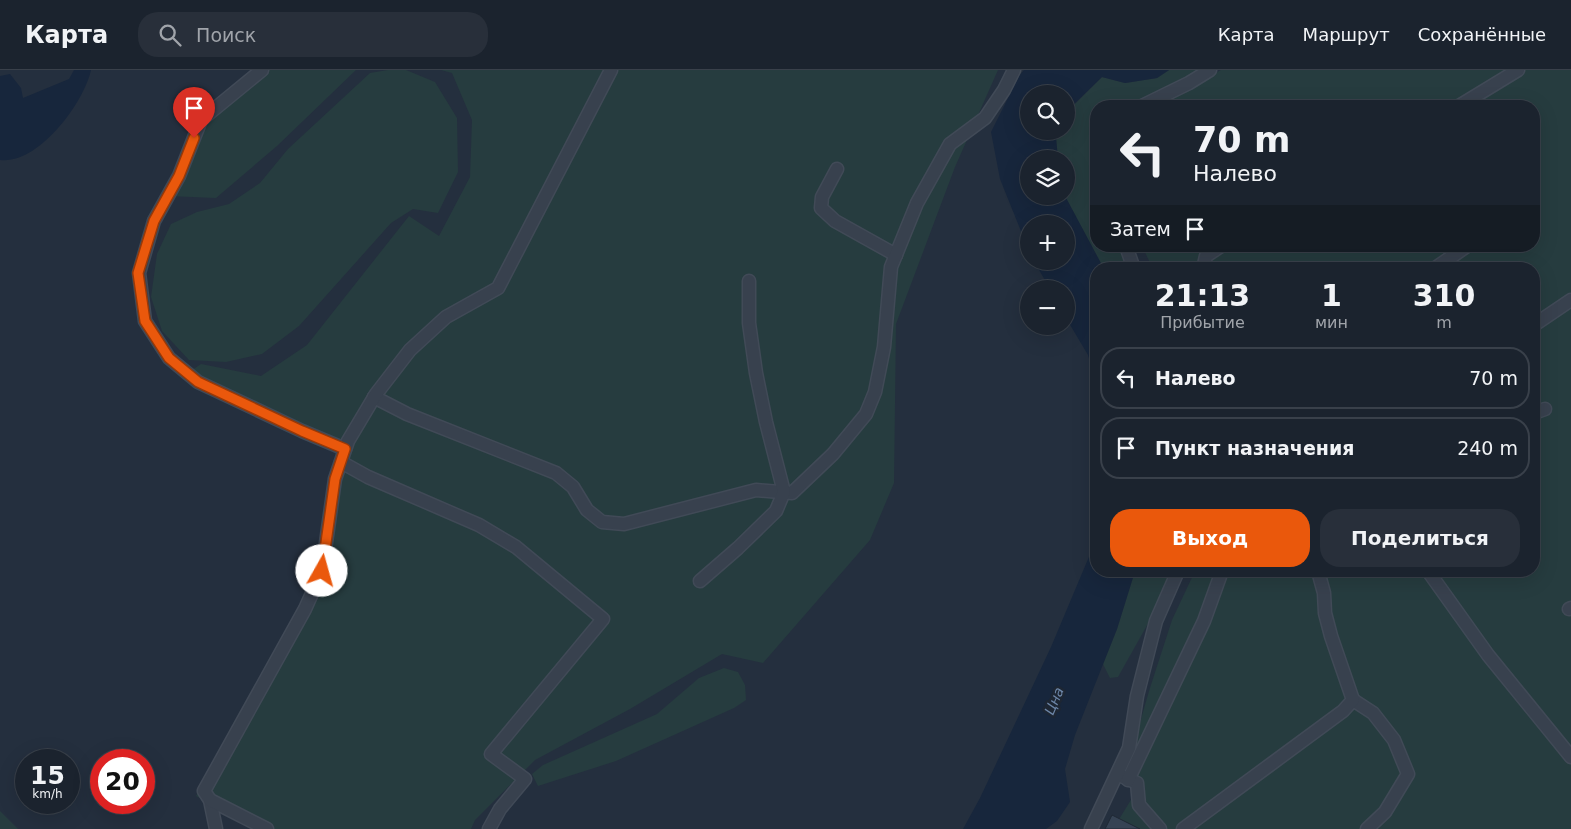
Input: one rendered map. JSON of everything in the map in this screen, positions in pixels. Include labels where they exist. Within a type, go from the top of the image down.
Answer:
[{"type":"lane","points":[[262,70],[201,120],[179,176],[154,221],[138,273],[145,321],[169,358],[198,382],[345,449]]},
{"type":"lane","points":[[216,829],[210,800],[204,791],[305,609],[322,571],[335,479],[348,441],[374,397],[410,350],[446,317],[498,288],[611,70]]},
{"type":"lane","points":[[374,397],[407,414],[556,474],[573,488],[587,510],[602,522],[624,524],[756,490],[792,493],[833,454],[866,414],[875,392],[884,347],[891,267],[917,203],[950,144],[984,118],[1004,90],[1014,70]]},
{"type":"lane","points":[[1154,100],[1210,70]]},
{"type":"lane","points":[[1469,100],[1518,70]]},
{"type":"lane","points":[[837,169],[822,197],[821,208],[835,221],[896,255]]},
{"type":"lane","points":[[1205,262],[1206,256],[1212,252]]},
{"type":"lane","points":[[1444,262],[1458,252]]},
{"type":"lane","points":[[700,581],[776,511],[784,492],[756,373],[749,324],[749,281]]},
{"type":"lane","points":[[1540,321],[1571,300]]},
{"type":"lane","points":[[341,462],[368,477],[479,525],[516,546],[603,619],[490,754],[525,780],[500,809],[489,829]]},
{"type":"lane","points":[[1122,777],[1129,748],[1137,696],[1156,621],[1175,577]]},
{"type":"lane","points":[[1091,829],[1122,777],[1204,621],[1220,577]]},
{"type":"lane","points":[[1320,577],[1324,593],[1325,613],[1331,636],[1353,700],[1373,712],[1394,740],[1408,774],[1385,812],[1368,829]]},
{"type":"lane","points":[[1432,577],[1488,655],[1571,758]]},
{"type":"lane","points":[[1182,829],[1343,711],[1353,700]]},
{"type":"lane","points":[[1122,777],[1137,783],[1138,805],[1160,829]]},
{"type":"lane","points":[[210,800],[267,829]]},
{"type":"green space","points":[[262,70],[356,70],[277,146],[216,198],[169,196],[196,119]]},
{"type":"green space","points":[[406,70],[435,82],[457,118],[458,172],[438,213],[413,209],[391,223],[299,326],[262,354],[226,362],[189,360],[162,331],[151,297],[157,254],[171,224],[197,212],[229,204],[260,183],[288,149],[370,73]]},
{"type":"green space","points":[[441,70],[998,70],[955,167],[896,324],[894,483],[870,540],[763,663],[722,654],[630,709],[535,760],[475,820],[471,829],[259,829],[196,796],[313,583],[336,451],[182,377],[201,364],[261,376],[307,345],[409,216],[439,236],[470,177],[472,120],[452,73]]},
{"type":"green space","points":[[1169,70],[1205,70],[1148,100],[1090,100],[1090,243],[1070,205],[1075,205],[1075,150],[1057,150],[1056,140],[1075,140],[1075,104],[1102,77],[1125,83],[1157,78]]},
{"type":"green space","points":[[1221,70],[1571,70],[1571,829],[1113,829],[1142,782],[1126,772],[1172,620],[1192,577],[1540,577],[1540,262],[1150,262],[1145,252],[1540,252],[1540,100],[1164,100]]},
{"type":"green space","points":[[1095,252],[1132,252],[1138,262],[1100,262]]},
{"type":"green space","points":[[1133,577],[1170,577],[1159,604],[1118,677],[1110,678],[1103,664],[1117,629]]},
{"type":"green space","points":[[724,668],[738,672],[745,685],[746,700],[734,708],[616,761],[538,786],[532,774],[543,765],[657,714],[699,678]]},
{"type":"green space","points":[[0,811],[18,829],[0,829]]},
{"type":"water","points":[[74,70],[91,70],[87,84],[79,99],[57,129],[29,153],[15,159],[0,160],[0,76],[10,74],[21,88],[23,98],[69,79]]},
{"type":"water","points":[[1024,70],[1169,70],[1157,78],[1125,83],[1102,77],[1075,103],[1075,85],[1020,85],[1020,140],[1056,140],[1057,150],[1020,150],[1020,205],[1070,205],[1090,243],[1090,252],[1095,252],[1100,262],[1090,262],[1090,362],[1088,355],[1075,333],[1075,280],[1045,280],[1039,270],[1075,270],[1075,215],[1020,215],[1020,229],[1000,179],[991,132],[1019,76]]},
{"type":"water","name":"Цна","points":[[1090,554],[1090,577],[1133,577],[1117,629],[1075,735],[1065,769],[1070,802],[1057,821],[1046,829],[963,829],[980,798],[1051,647]]},
{"type":"building","points":[[1112,815],[1140,829],[1105,829]]},
{"type":"route","points":[[194,138],[179,176],[154,221],[138,273],[145,321],[169,358],[198,382],[345,449],[335,479],[322,571]]}]
